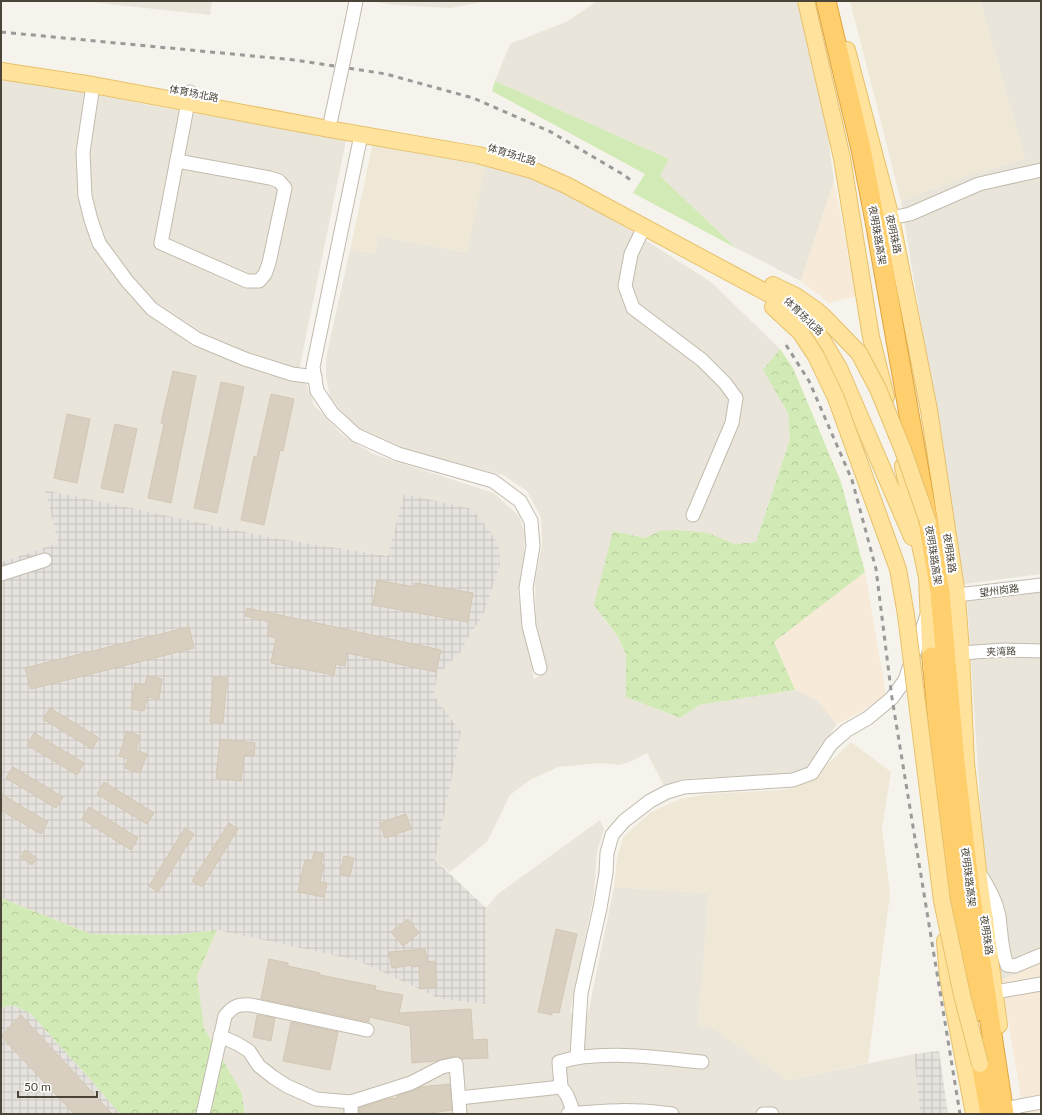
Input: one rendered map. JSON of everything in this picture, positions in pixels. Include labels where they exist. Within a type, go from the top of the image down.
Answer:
[{"type":"highway","name":"夜明珠路高架","points":[[826,1],[875,221],[940,592],[955,763],[970,890],[1009,1113]]},
{"type":"highway","name":"夜明珠路高架","points":[[932,657],[950,858],[980,1064],[990,1114]]},
{"type":"main road","points":[[806,1],[842,158],[871,336],[927,577],[932,657],[930,754],[948,977],[974,1114]]},
{"type":"main road","name":"夜明珠路","points":[[834,1],[891,218],[929,410],[957,595],[966,763],[978,871],[996,992],[1009,1113]]},
{"type":"main road","name":"体育场北路","points":[[1,60],[95,74],[189,97],[361,135],[478,155],[532,170],[566,185],[645,224],[782,301],[820,336],[840,368],[888,478]]},
{"type":"main road","name":"体育场北路","points":[[1,71],[93,85],[189,97],[479,144],[533,160],[569,175],[608,197],[645,224]]},
{"type":"main road","points":[[645,224],[796,296],[816,310],[859,353],[878,389],[904,450],[928,522]]},
{"type":"main road","points":[[645,224],[774,307],[801,333],[816,356],[836,398],[898,569],[906,615],[942,901],[962,995],[980,1064]]},
{"type":"main road","points":[[888,478],[894,491],[899,496],[904,492],[906,482]]},
{"type":"main road","points":[[888,478],[924,562]]},
{"type":"street","points":[[331,119],[356,1]]},
{"type":"street","points":[[93,85],[83,152],[86,196],[91,220],[99,243],[127,281],[152,309],[197,339],[245,360],[292,374],[315,377]]},
{"type":"street","points":[[177,161],[270,178],[279,181],[285,188],[269,263],[265,274],[258,281],[247,282],[161,243],[189,97]]},
{"type":"street","points":[[361,135],[313,367],[317,391],[332,413],[356,435],[398,454],[494,481],[520,501],[531,521],[533,546],[526,588],[529,626],[540,668]]},
{"type":"street","points":[[891,218],[910,214],[979,184],[1041,170]]},
{"type":"street","points":[[645,224],[631,254],[625,286],[633,308],[702,360],[725,383],[736,398],[732,423],[693,516]]},
{"type":"street","points":[[1,574],[45,560]]},
{"type":"street","name":"望州岗路","points":[[957,595],[1041,585]]},
{"type":"street","points":[[577,1056],[580,993],[600,908],[606,873],[607,853],[612,835],[624,821],[650,801],[667,792],[684,787],[793,780],[812,773],[831,744],[847,730],[868,718],[892,698],[905,680],[929,610]]},
{"type":"street","name":"夹湾路","points":[[961,653],[1004,650],[1041,651]]},
{"type":"street","points":[[978,871],[993,896],[998,914],[1004,956],[1007,965],[1015,966],[1041,955]]},
{"type":"street","points":[[996,992],[1041,984]]},
{"type":"street","points":[[203,1114],[225,1016],[232,1007],[240,1004],[251,1005],[366,1030]]},
{"type":"street","points":[[220,1036],[238,1044],[248,1051],[259,1066],[287,1086],[316,1099],[351,1108],[411,1083],[442,1067],[456,1064],[460,1114]]},
{"type":"street","points":[[672,1114],[638,1110],[600,1110],[571,1114],[567,1095],[561,1087],[559,1062],[577,1056],[602,1055],[702,1062]]},
{"type":"street","points":[[459,1098],[561,1087]]},
{"type":"street","points":[[1009,1113],[1041,1102]]},
{"type":"street","points":[[764,1114],[772,1114]]},
{"type":"shaded area","points":[[82,1],[212,1],[210,15]]},
{"type":"shaded area","points":[[369,1],[487,1],[451,8],[395,5]]},
{"type":"shaded area","points":[[597,1],[797,1],[827,130],[834,181],[801,281],[736,248],[660,176],[669,159],[495,81],[510,44],[568,21]]},
{"type":"shaded area","points":[[850,1],[980,1],[1025,159],[969,175],[901,201]]},
{"type":"shaded area","points":[[980,1],[1041,1],[1041,574],[964,584],[901,201],[969,175],[1025,159]]},
{"type":"shaded area","points":[[1,79],[49,84],[147,105],[346,140],[300,366],[314,405],[341,434],[373,454],[494,493],[519,516],[525,533],[524,555],[518,594],[534,679],[547,672],[536,621],[535,581],[542,545],[541,517],[527,491],[503,475],[391,446],[356,427],[330,398],[326,377],[326,358],[350,250],[375,253],[378,236],[466,252],[486,163],[524,174],[563,192],[620,224],[711,282],[780,349],[763,370],[788,413],[790,439],[756,542],[735,544],[707,533],[660,531],[645,538],[613,531],[602,617],[618,637],[626,655],[626,697],[680,718],[699,705],[795,690],[817,700],[837,724],[810,765],[804,771],[783,774],[682,779],[664,786],[647,753],[632,761],[620,765],[599,763],[558,767],[530,780],[510,795],[487,842],[450,872],[435,860],[461,732],[434,696],[437,676],[462,650],[468,637],[483,616],[500,565],[499,547],[490,531],[389,556],[269,537],[45,491],[58,543],[1,562]]},
{"type":"shaded area","points":[[373,143],[486,163],[467,252],[378,236],[375,253],[350,250]]},
{"type":"shaded area","points":[[834,181],[856,296],[829,303],[801,281]]},
{"type":"shaded area","points":[[45,490],[269,537],[388,556],[404,494],[472,509],[490,531],[499,547],[500,565],[483,616],[468,637],[462,650],[437,676],[434,696],[461,732],[435,860],[486,908],[486,1004],[440,999],[359,961],[217,930],[172,935],[91,934],[1,898],[1,562],[58,543]]},
{"type":"shaded area","points":[[865,572],[886,695],[856,715],[837,724],[817,700],[795,690],[774,642]]},
{"type":"shaded area","points":[[1041,592],[1041,963],[1001,980],[983,848],[967,600]]},
{"type":"shaded area","points":[[851,742],[891,772],[882,828],[890,894],[868,1063],[788,1080],[711,1027],[698,1026],[709,893],[614,887],[617,858],[623,837],[651,812],[680,799],[708,794],[782,790],[808,783]]},
{"type":"shaded area","points":[[600,820],[604,829],[597,851],[594,894],[570,1013],[588,1014],[614,887],[709,893],[698,1026],[711,1027],[788,1080],[914,1054],[920,1114],[245,1114],[241,1091],[204,1028],[197,976],[217,930],[359,961],[440,999],[486,1004],[486,908],[498,894]]},
{"type":"shaded area","points":[[1041,963],[1041,1112],[1024,1114],[1001,980]]},
{"type":"shaded area","points":[[13,1005],[31,1014],[120,1114],[1,1114],[1,1008]]},
{"type":"shaded area","points":[[939,1051],[948,1114],[920,1114],[914,1054]]},
{"type":"green space","points":[[495,81],[669,159],[660,176],[736,248],[633,193],[645,174],[492,91]]},
{"type":"green space","points":[[780,349],[793,368],[841,482],[865,572],[774,642],[795,690],[699,705],[680,718],[626,697],[626,655],[618,637],[594,605],[613,531],[645,538],[660,531],[675,530],[708,533],[735,544],[756,542],[790,439],[788,413],[763,370]]},
{"type":"green space","points":[[1,898],[91,934],[172,935],[217,930],[197,976],[204,1028],[241,1091],[245,1114],[120,1114],[31,1014],[13,1005],[1,1008]]},
{"type":"building","points":[[173,371],[196,376],[171,503],[148,498],[164,424],[161,423]]},
{"type":"building","points":[[221,382],[244,387],[217,513],[194,508]]},
{"type":"building","points":[[271,394],[294,399],[283,451],[280,450],[264,525],[241,520],[254,456],[257,457]]},
{"type":"building","points":[[67,414],[90,419],[77,483],[54,478]]},
{"type":"building","points":[[115,424],[137,429],[123,493],[101,488]]},
{"type":"building","points":[[377,580],[414,587],[415,583],[473,593],[468,622],[373,605]]},
{"type":"building","points":[[247,608],[441,650],[436,672],[347,653],[345,666],[336,664],[334,675],[271,663],[276,638],[267,636],[270,622],[245,616]]},
{"type":"building","points":[[189,627],[194,648],[31,689],[25,668]]},
{"type":"building","points":[[147,676],[162,679],[159,699],[147,697],[144,711],[131,709],[135,683],[145,685]]},
{"type":"building","points":[[214,677],[227,678],[223,723],[210,722]]},
{"type":"building","points":[[50,708],[99,738],[92,749],[43,719]]},
{"type":"building","points":[[127,731],[140,736],[136,750],[147,754],[140,773],[125,768],[128,759],[119,756]]},
{"type":"building","points":[[34,733],[84,763],[77,775],[27,745]]},
{"type":"building","points":[[220,739],[255,743],[254,756],[244,755],[241,781],[216,778]]},
{"type":"building","points":[[13,767],[63,797],[56,808],[6,778]]},
{"type":"building","points":[[104,782],[154,813],[147,824],[97,794]]},
{"type":"building","points":[[1,794],[48,822],[41,834],[1,810]]},
{"type":"building","points":[[89,807],[138,838],[131,850],[82,819]]},
{"type":"building","points":[[406,814],[411,829],[385,838],[380,823]]},
{"type":"building","points":[[229,823],[238,829],[202,887],[192,881]]},
{"type":"building","points":[[185,828],[194,834],[158,892],[149,886]]},
{"type":"building","points":[[25,850],[37,858],[32,865],[21,857]]},
{"type":"building","points":[[314,852],[323,854],[321,864],[324,864],[320,882],[327,883],[324,897],[298,892],[305,860],[312,861]]},
{"type":"building","points":[[344,856],[354,858],[350,876],[340,874]]},
{"type":"building","points":[[408,919],[419,933],[403,946],[391,932]]},
{"type":"building","points":[[556,929],[577,934],[559,1013],[552,1012],[552,1015],[538,1012]]},
{"type":"building","points":[[425,949],[427,962],[435,961],[437,987],[420,989],[419,966],[412,967],[412,965],[392,968],[389,952]]},
{"type":"building","points":[[269,959],[288,963],[288,966],[320,973],[320,975],[376,986],[375,990],[403,995],[399,1013],[471,1009],[473,1040],[487,1039],[488,1058],[462,1059],[455,1056],[436,1061],[412,1063],[410,1026],[369,1017],[369,1022],[261,999]]},
{"type":"building","points":[[21,1015],[112,1114],[74,1114],[1,1036]]},
{"type":"building","points":[[257,1015],[275,1018],[271,1041],[253,1037]]},
{"type":"building","points":[[291,1022],[338,1032],[330,1070],[283,1061]]},
{"type":"building","points":[[450,1084],[452,1110],[423,1114],[359,1114],[359,1108],[387,1099],[397,1098],[397,1096],[420,1087]]},
{"type":"railway","points":[[1,32],[295,60],[386,74],[473,98],[551,132],[624,175],[633,182]]},
{"type":"railway","points":[[786,345],[809,381],[852,480],[876,569],[892,698],[960,1114]]}]
